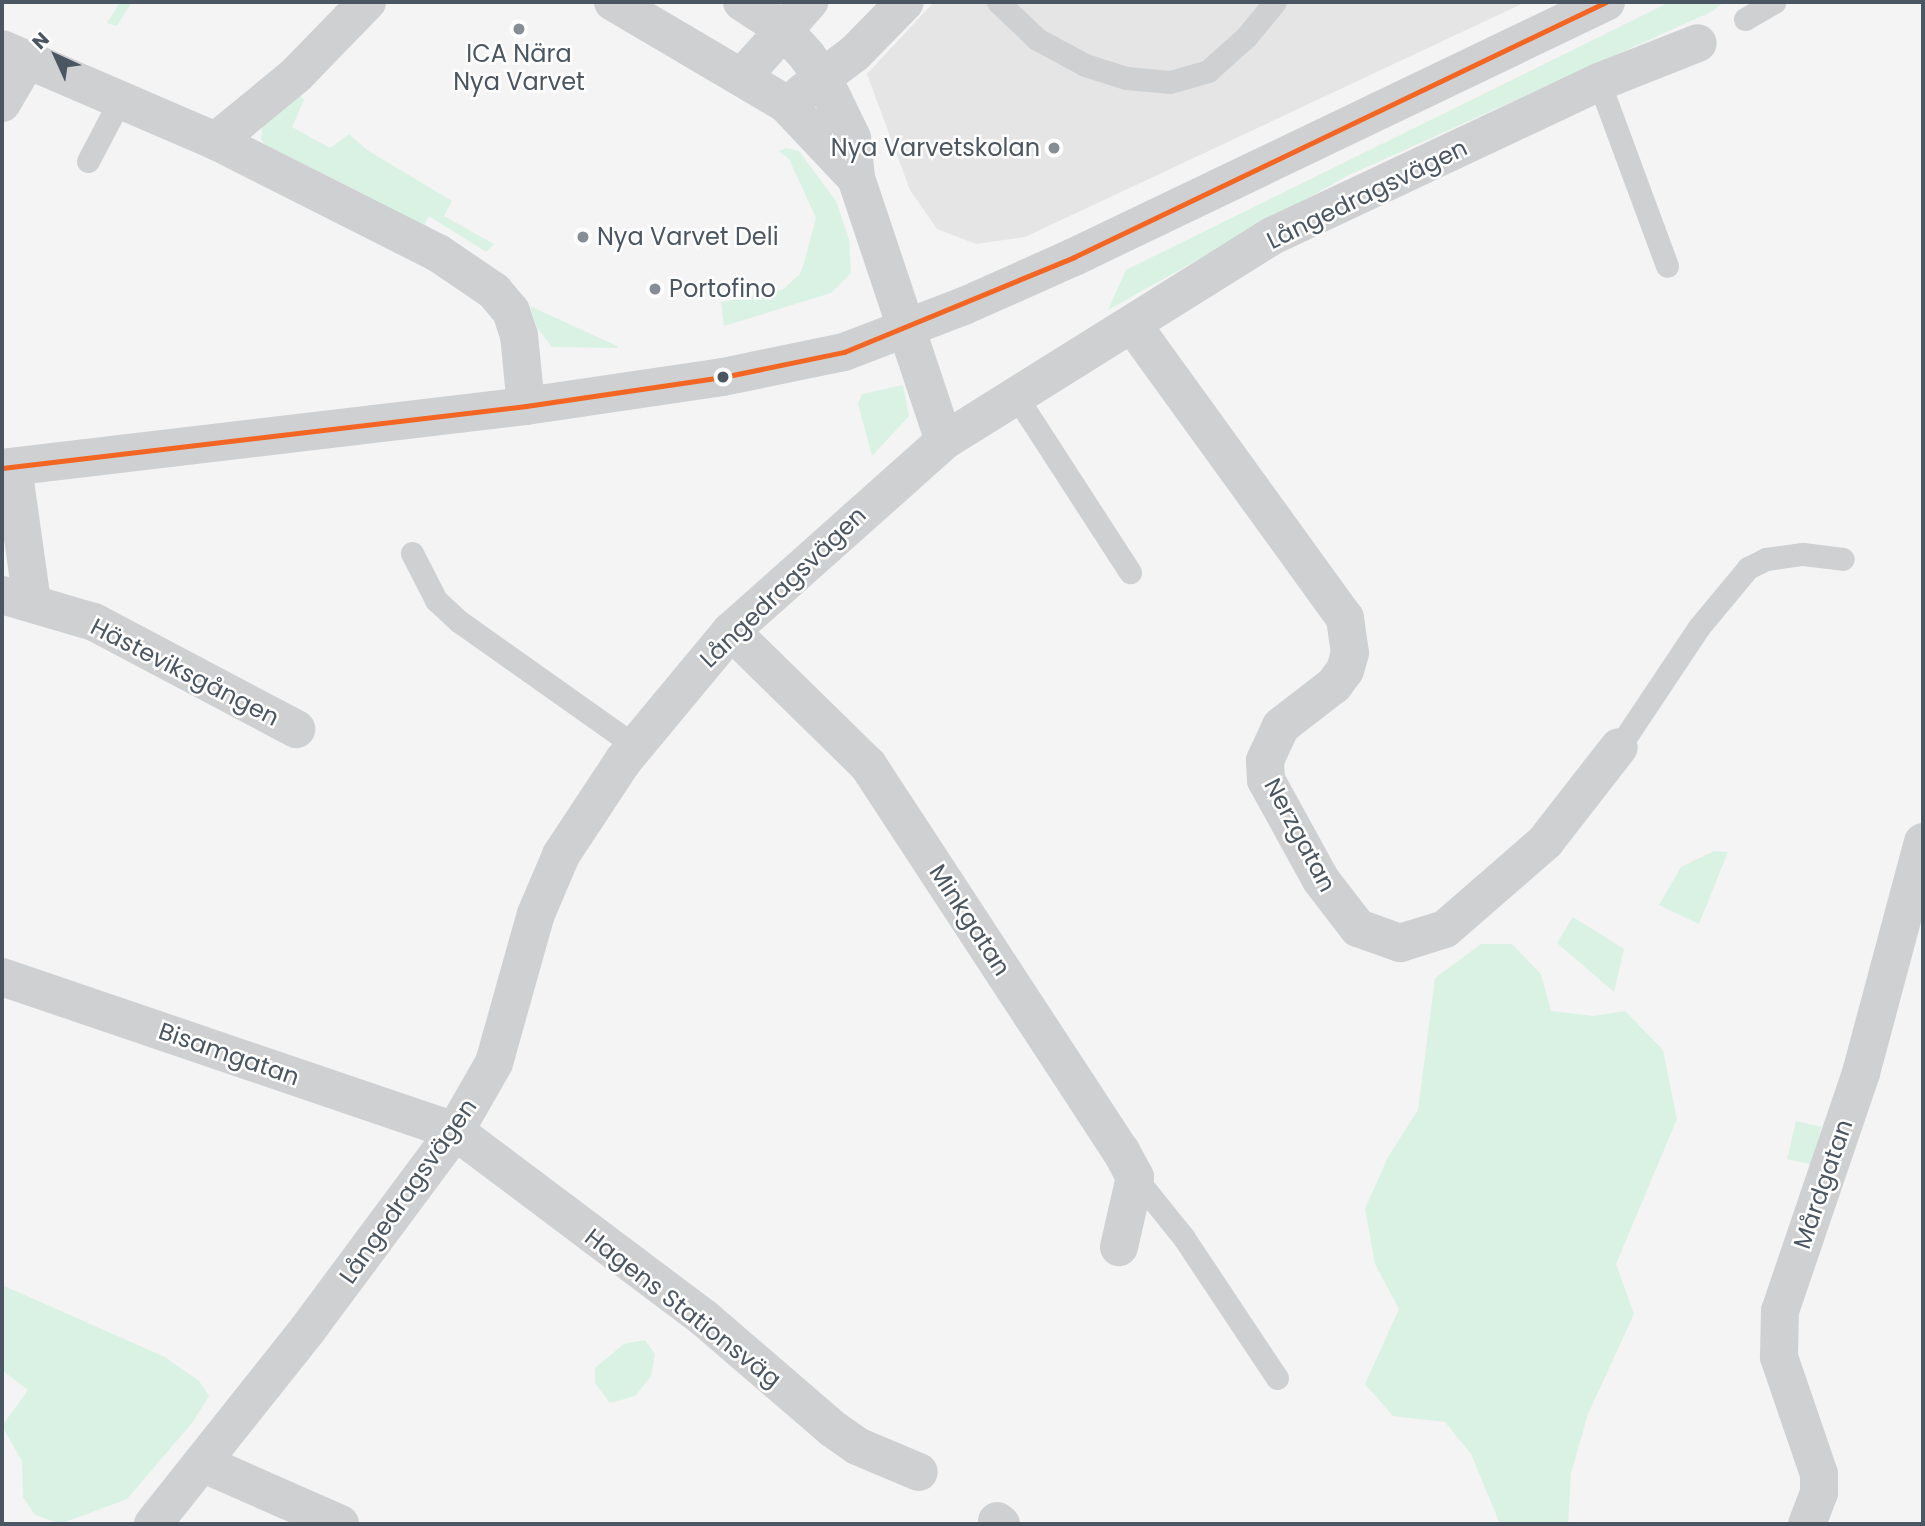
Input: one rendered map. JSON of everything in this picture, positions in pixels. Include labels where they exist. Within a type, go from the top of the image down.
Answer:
[{"type":"street","points":[[216,141],[296,75],[367,2]]},
{"type":"street","points":[[613,2],[786,104],[856,178]]},
{"type":"street","points":[[742,2],[795,15]]},
{"type":"street","points":[[786,104],[855,53],[905,2]]},
{"type":"street","points":[[8,467],[526,407],[844,352],[1038,273],[1282,160],[1606,2]]},
{"type":"street","points":[[742,77],[795,15]]},
{"type":"street","points":[[795,15],[852,138],[856,178],[904,329],[944,441]]},
{"type":"street","name":"Långedragsvägen","points":[[153,1524],[456,1131],[494,1063],[536,914],[561,855],[635,746],[731,631],[944,441],[1132,324],[1311,216],[1599,82],[1698,43]]},
{"type":"street","points":[[2,103],[14,55],[216,141],[438,253],[494,291],[511,312],[519,335],[526,407]]},
{"type":"street","name":"Nerzgatan","points":[[1132,324],[1345,618],[1350,653],[1345,670],[1334,685],[1281,726],[1265,761],[1266,780],[1321,880],[1358,928],[1400,943],[1445,929],[1545,842],[1619,747]]},
{"type":"street","name":"Hästeviksgången","points":[[8,467],[17,599],[94,622],[296,729]]},
{"type":"street","name":"Minkgatan","points":[[731,631],[868,765],[1135,1177]]},
{"type":"street","name":"Mårdgatan","points":[[1807,1524],[1819,1493],[1819,1474],[1779,1357],[1780,1311],[1861,1073],[1922,853]]},
{"type":"street","name":"Bisamgatan","points":[[2,977],[456,1131]]},
{"type":"street","name":"Hagens Stationsväg","points":[[456,1131],[704,1318],[833,1429],[857,1446],[919,1472]]},
{"type":"street","points":[[1119,1247],[1135,1177]]},
{"type":"street","points":[[202,1463],[340,1524]]},
{"type":"lane","points":[[998,2],[1037,39],[1085,65],[1126,78],[1170,82],[1208,71],[1246,37],[1275,2]]},
{"type":"lane","points":[[1745,19],[1775,2]]},
{"type":"lane","points":[[1599,82],[1667,266]]},
{"type":"lane","points":[[88,161],[120,100]]},
{"type":"lane","points":[[1016,396],[1130,572]]},
{"type":"lane","points":[[412,553],[436,600],[460,622],[635,746]]},
{"type":"lane","points":[[1619,747],[1699,627],[1748,568],[1766,559],[1803,554],[1843,559]]},
{"type":"lane","points":[[1135,1177],[1184,1238],[1277,1378]]},
{"type":"shaded area","name":"Nya Varvetskolan","points":[[934,2],[1526,2],[1025,237],[976,244],[937,229],[910,190],[867,74]]},
{"type":"green space","points":[[120,2],[132,2],[117,26],[107,23]]},
{"type":"green space","points":[[1670,2],[1724,2],[1713,11],[1347,176],[1108,310],[1126,270]]},
{"type":"green space","points":[[296,90],[304,100],[292,127],[330,148],[349,134],[367,150],[452,201],[444,216],[494,244],[486,252],[429,216],[423,227],[267,148],[261,139],[263,119]]},
{"type":"green space","points":[[786,148],[799,151],[836,201],[849,240],[851,273],[831,293],[724,326],[721,302],[782,290],[800,274],[804,263],[816,218],[789,159],[779,151]]},
{"type":"green space","points":[[530,306],[618,348],[552,347],[537,328]]},
{"type":"green space","points":[[903,385],[909,416],[872,456],[858,404],[862,394]]},
{"type":"green space","points":[[1714,851],[1728,852],[1699,924],[1659,905],[1681,867]]},
{"type":"green space","points":[[1573,917],[1624,949],[1614,992],[1557,943]]},
{"type":"green space","points":[[1481,944],[1512,944],[1541,974],[1551,1011],[1593,1016],[1625,1011],[1663,1050],[1677,1119],[1616,1264],[1634,1314],[1588,1414],[1571,1473],[1568,1524],[1500,1524],[1471,1454],[1445,1422],[1393,1416],[1365,1384],[1399,1309],[1375,1264],[1365,1209],[1388,1157],[1418,1110],[1435,978]]},
{"type":"green space","points":[[1796,1121],[1821,1127],[1813,1165],[1787,1159]]},
{"type":"green space","points":[[2,1285],[165,1357],[199,1381],[209,1396],[192,1423],[127,1499],[60,1524],[35,1515],[23,1497],[22,1461],[2,1426],[28,1390],[2,1370]]},
{"type":"green space","points":[[645,1340],[655,1354],[651,1376],[635,1396],[610,1403],[595,1383],[595,1368],[624,1344]]},
{"type":"transit line","points":[[2,468],[526,406],[723,377],[844,352],[1074,257],[1606,2]]},
{"type":"place","name":"ICA Nära Nya Varvet","points":[[519,29]]},
{"type":"place","name":"Nya Varvetskolan","points":[[1054,148]]},
{"type":"place","name":"Nya Varvet Deli","points":[[583,237]]},
{"type":"place","name":"Portofino","points":[[655,289]]}]
